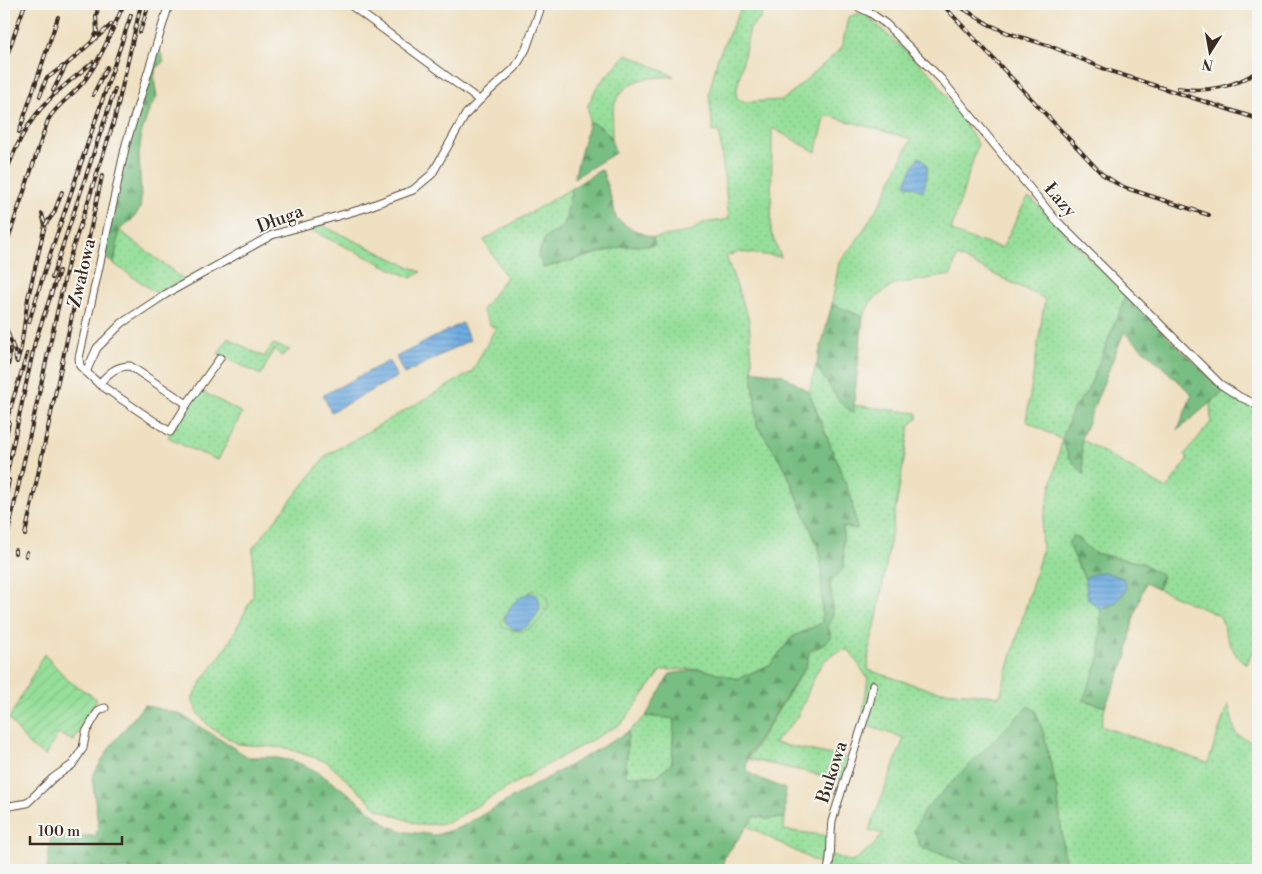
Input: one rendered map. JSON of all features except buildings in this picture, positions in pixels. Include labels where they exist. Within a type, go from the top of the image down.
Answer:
[{"type":"street","name":"Zwałowa","points":[[86,372],[80,366],[80,352],[126,144],[169,4]]},
{"type":"street","points":[[349,4],[479,100]]},
{"type":"street","name":"Długa","points":[[86,372],[97,348],[122,323],[166,294],[272,235],[362,209],[413,190],[432,174],[466,114],[515,68],[526,49],[542,4]]},
{"type":"street","name":"Łazy","points":[[852,4],[869,12],[886,24],[941,80],[1054,218],[1220,384],[1240,397],[1258,405]]},
{"type":"street","points":[[86,372],[99,384],[170,432],[220,358]]},
{"type":"street","points":[[99,384],[113,370],[119,367],[130,366],[188,404]]},
{"type":"street","name":"Bukowa","points":[[828,870],[832,820],[868,708],[872,685]]},
{"type":"street","points":[[4,807],[27,802],[53,778],[72,765],[80,754],[90,725],[101,709],[105,708]]},
{"type":"green space","points":[[743,4],[766,4],[760,19],[750,28],[736,93],[737,98],[745,102],[783,100],[842,48],[848,17],[863,12],[933,76],[978,144],[951,230],[964,237],[1002,248],[1027,198],[1033,200],[1126,296],[1088,390],[1073,409],[1083,474],[1081,439],[1167,489],[1188,459],[1184,455],[1211,422],[1210,403],[1224,391],[1258,407],[1258,640],[1247,664],[1233,650],[1220,616],[1158,589],[1163,576],[1142,563],[1094,553],[1074,535],[1076,562],[1085,579],[1088,598],[1101,609],[1100,657],[1084,700],[1105,707],[1101,726],[1208,763],[1228,704],[1236,734],[1258,746],[1258,870],[1064,870],[1065,863],[1057,790],[1043,731],[921,848],[940,853],[979,870],[832,870],[747,826],[755,816],[766,819],[785,818],[784,830],[829,836],[832,855],[852,862],[873,846],[883,834],[869,830],[904,738],[861,724],[868,679],[849,650],[838,652],[822,664],[816,673],[797,717],[774,743],[847,758],[843,780],[748,759],[806,666],[810,650],[821,646],[833,614],[830,582],[844,568],[843,527],[857,529],[851,497],[809,392],[816,366],[840,402],[853,413],[854,405],[917,413],[917,419],[910,425],[877,618],[869,648],[868,670],[931,690],[1000,696],[1042,551],[1041,529],[1062,440],[1026,421],[1045,299],[957,256],[951,275],[895,284],[871,301],[863,317],[832,304],[839,262],[854,245],[882,200],[911,139],[826,115],[816,152],[772,128],[771,232],[781,257],[741,252],[726,256],[749,320],[757,425],[785,468],[821,554],[822,623],[792,637],[771,664],[737,679],[701,669],[662,670],[622,723],[448,823],[420,825],[378,809],[327,762],[286,748],[238,744],[210,727],[198,714],[192,699],[204,678],[227,647],[253,596],[253,548],[327,455],[472,372],[496,327],[491,326],[482,310],[506,277],[484,240],[572,188],[564,226],[545,238],[538,255],[544,268],[625,246],[654,245],[653,238],[689,232],[703,223],[729,219],[719,131],[713,132],[709,93],[718,57]]},
{"type":"green space","points":[[159,49],[164,61],[156,69],[154,79],[157,97],[150,108],[142,131],[139,154],[140,209],[133,219],[119,230],[114,264],[102,255],[130,143]]},
{"type":"green space","points":[[627,54],[674,76],[640,80],[624,90],[615,103],[613,111],[612,138],[600,126],[589,122],[588,105],[598,85]]},
{"type":"green space","points":[[589,122],[607,133],[612,141],[615,153],[574,178]]},
{"type":"green space","points":[[602,169],[616,218],[628,227],[653,238],[655,245],[625,246],[543,268],[538,256],[545,238],[564,226],[572,188]]},
{"type":"green space","points":[[319,224],[421,272],[411,278],[304,227]]},
{"type":"green space","points":[[119,230],[185,280],[159,295],[114,264]]},
{"type":"green space","points":[[1126,296],[1224,391],[1178,430],[1192,394],[1124,332],[1081,439],[1084,475],[1069,457],[1062,440],[1073,409],[1088,390]]},
{"type":"green space","points":[[832,304],[863,317],[853,413],[840,402],[816,366]]},
{"type":"green space","points":[[228,338],[264,357],[273,344],[290,350],[281,356],[274,349],[261,375],[218,354]]},
{"type":"green space","points":[[752,370],[783,375],[809,392],[851,497],[857,529],[843,527],[844,568],[830,582],[833,614],[828,625],[831,638],[821,646],[810,650],[806,666],[748,756],[746,768],[752,775],[785,789],[785,818],[766,819],[755,816],[724,858],[724,870],[47,870],[51,836],[96,836],[98,824],[92,777],[110,747],[144,705],[180,714],[248,757],[271,757],[294,761],[314,770],[348,793],[389,826],[406,832],[436,835],[461,827],[628,732],[626,776],[657,776],[672,763],[674,719],[646,716],[670,674],[701,669],[738,679],[771,664],[792,637],[822,623],[821,554],[785,468],[757,425]]},
{"type":"green space","points":[[200,390],[242,413],[218,460],[188,448],[168,437]]},
{"type":"green space","points":[[1074,535],[1094,553],[1142,563],[1163,576],[1158,589],[1145,583],[1133,620],[1127,656],[1105,707],[1083,700],[1100,657],[1101,609],[1115,603],[1126,590],[1088,576],[1085,579],[1068,543]]},
{"type":"green space","points":[[532,590],[542,593],[548,602],[549,606],[540,620],[524,631],[510,630],[502,627],[501,622],[505,615],[505,622],[532,593],[527,594]]},
{"type":"green space","points":[[44,654],[69,681],[97,699],[74,741],[58,734],[45,756],[29,745],[9,719]]},
{"type":"green space","points":[[1028,706],[1035,710],[1043,731],[1057,790],[1065,863],[1064,870],[979,870],[940,853],[921,848],[914,831],[925,809]]},
{"type":"green space","points":[[646,716],[674,719],[672,763],[657,776],[625,776],[628,732]]},
{"type":"water","points":[[919,157],[926,163],[927,167],[927,177],[923,191],[905,184]]},
{"type":"water","points":[[462,323],[470,340],[404,374],[396,357]]},
{"type":"water","points":[[389,361],[397,377],[331,412],[323,395]]},
{"type":"water","points":[[1103,572],[1123,578],[1126,590],[1115,603],[1101,609],[1088,599],[1085,579],[1088,576]]},
{"type":"water","points":[[532,593],[537,595],[539,601],[538,614],[529,625],[522,629],[511,628],[505,622],[511,607],[522,596]]},
{"type":"railway","points":[[4,64],[25,4]]},
{"type":"railway","points":[[92,42],[97,32],[96,16],[99,4]]},
{"type":"railway","points":[[4,251],[48,120],[56,109],[81,85],[97,62],[124,4]]},
{"type":"railway","points":[[4,551],[68,263],[115,118],[141,4]]},
{"type":"railway","points":[[140,32],[149,4]]},
{"type":"railway","points":[[942,4],[1102,174],[1126,188],[1209,215]]},
{"type":"railway","points":[[956,4],[988,24],[1008,33],[1050,46],[1107,70],[1258,119]]},
{"type":"railway","points":[[29,322],[131,15]]},
{"type":"railway","points":[[19,132],[58,17]]},
{"type":"railway","points":[[53,91],[66,65],[112,24]]},
{"type":"railway","points":[[4,179],[16,148],[40,109],[64,85],[93,62]]},
{"type":"railway","points":[[40,96],[46,79],[63,66]]},
{"type":"railway","points":[[93,95],[107,67]]},
{"type":"railway","points":[[1178,88],[1199,90],[1230,85],[1258,71]]},
{"type":"railway","points":[[52,278],[115,89]]},
{"type":"railway","points":[[25,535],[102,176]]},
{"type":"railway","points":[[45,225],[54,213],[62,192]]},
{"type":"railway","points":[[17,362],[21,348],[28,298],[45,225],[42,214]]},
{"type":"railway","points":[[4,487],[35,342],[59,271]]},
{"type":"railway","points":[[4,323],[15,352],[16,360]]},
{"type":"railway","points":[[4,382],[10,349]]},
{"type":"railway","points":[[4,429],[27,354]]},
{"type":"railway","points":[[4,446],[9,422]]},
{"type":"railway","points":[[4,505],[9,480]]},
{"type":"railway","points":[[26,556],[27,552]]}]
